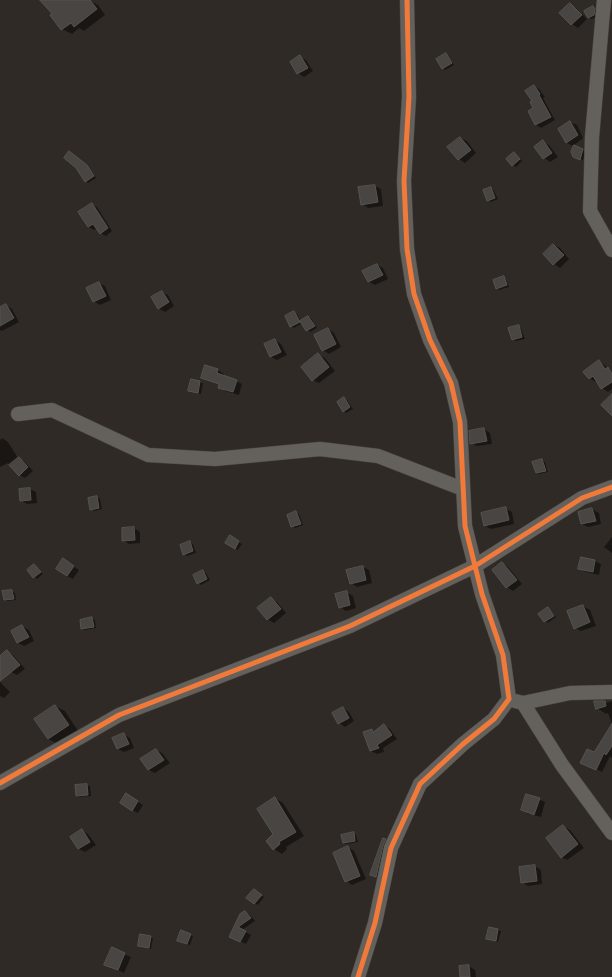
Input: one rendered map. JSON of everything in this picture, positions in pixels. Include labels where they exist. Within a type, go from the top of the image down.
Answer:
[{"type":"street","points":[[358,977],[375,923],[391,848],[420,784],[463,744],[494,719],[509,699],[503,656],[482,594],[465,526],[460,422],[451,383],[430,340],[414,294],[408,248],[404,181],[408,98],[407,0]]},
{"type":"street","points":[[604,0],[592,137],[590,211],[612,250]]},
{"type":"street","points":[[18,414],[52,410],[148,455],[215,459],[320,449],[378,456],[463,489]]},
{"type":"street","points":[[0,783],[119,715],[350,626],[475,566],[582,498],[612,487]]},
{"type":"street","points":[[509,699],[524,703],[570,693],[612,692]]},
{"type":"street","points":[[524,703],[562,765],[612,834]]},
{"type":"building","points":[[40,0],[90,0],[97,9],[74,27],[71,23],[61,30],[50,15],[52,14]]},
{"type":"building","points":[[570,3],[582,15],[571,25],[559,13]]},
{"type":"building","points":[[593,6],[595,9],[594,15],[588,18],[584,11]]},
{"type":"building","points":[[446,53],[452,63],[442,69],[436,59]]},
{"type":"building","points":[[300,55],[308,68],[297,74],[290,62]]},
{"type":"building","points":[[534,85],[551,117],[535,125],[528,111],[533,108],[530,102],[532,101],[525,91]]},
{"type":"building","points":[[570,121],[578,135],[566,143],[558,129]]},
{"type":"building","points":[[460,137],[471,150],[458,160],[447,147]]},
{"type":"building","points":[[543,140],[552,153],[543,159],[534,147]]},
{"type":"building","points":[[574,145],[583,149],[580,160],[573,157],[571,152]]},
{"type":"building","points":[[69,151],[87,165],[94,176],[85,182],[76,168],[64,158]]},
{"type":"building","points":[[514,152],[520,159],[512,166],[506,159]]},
{"type":"building","points":[[375,185],[378,202],[361,205],[358,187]]},
{"type":"building","points":[[491,187],[495,198],[487,201],[483,190]]},
{"type":"building","points":[[92,203],[108,228],[100,234],[93,224],[88,227],[78,212]]},
{"type":"building","points":[[553,244],[564,255],[553,265],[543,254]]},
{"type":"building","points":[[377,264],[383,275],[368,282],[362,271]]},
{"type":"building","points":[[504,276],[507,285],[496,289],[493,280]]},
{"type":"building","points":[[99,282],[106,296],[93,302],[86,288]]},
{"type":"building","points":[[162,291],[169,302],[158,309],[151,297]]},
{"type":"building","points":[[6,304],[14,318],[0,326],[0,307]]},
{"type":"building","points":[[294,311],[300,322],[290,327],[285,316]]},
{"type":"building","points":[[308,316],[315,326],[306,331],[300,321]]},
{"type":"building","points":[[519,325],[522,337],[512,340],[508,328]]},
{"type":"building","points":[[328,328],[336,344],[322,351],[314,335]]},
{"type":"building","points":[[275,339],[281,352],[270,357],[264,344]]},
{"type":"building","points":[[318,353],[329,367],[312,381],[301,367]]},
{"type":"building","points":[[599,360],[605,369],[608,367],[612,374],[612,382],[601,389],[593,376],[589,379],[583,372]]},
{"type":"building","points":[[205,365],[218,369],[217,373],[237,380],[233,392],[218,388],[219,384],[201,378]]},
{"type":"building","points":[[191,379],[200,381],[198,393],[188,391]]},
{"type":"building","points":[[612,394],[612,416],[601,405]]},
{"type":"building","points":[[344,397],[350,407],[343,412],[337,402]]},
{"type":"building","points":[[484,428],[487,441],[470,444],[469,431]]},
{"type":"building","points":[[19,457],[28,467],[19,476],[9,465]]},
{"type":"building","points":[[542,459],[546,471],[536,473],[532,462]]},
{"type":"building","points":[[30,488],[31,500],[20,501],[19,489]]},
{"type":"building","points":[[97,496],[99,508],[90,510],[88,498]]},
{"type":"building","points":[[506,507],[509,520],[484,526],[481,513]]},
{"type":"building","points":[[592,508],[596,521],[581,524],[578,512]]},
{"type":"building","points":[[296,511],[301,524],[291,527],[287,515]]},
{"type":"building","points":[[134,527],[135,540],[122,541],[122,528]]},
{"type":"building","points":[[230,535],[239,541],[235,549],[225,543]]},
{"type":"building","points":[[190,541],[193,551],[183,555],[180,545]]},
{"type":"building","points":[[581,557],[595,560],[593,572],[578,569]]},
{"type":"building","points":[[63,558],[74,566],[67,576],[56,569]]},
{"type":"building","points":[[502,562],[517,580],[506,588],[492,570]]},
{"type":"building","points":[[34,564],[41,572],[33,578],[27,570]]},
{"type":"building","points":[[363,566],[366,580],[350,584],[346,570]]},
{"type":"building","points":[[203,570],[207,579],[197,584],[193,575]]},
{"type":"building","points":[[12,590],[14,599],[4,600],[2,591]]},
{"type":"building","points":[[347,591],[350,605],[339,608],[335,594]]},
{"type":"building","points":[[271,597],[281,609],[267,620],[257,608]]},
{"type":"building","points":[[583,605],[590,622],[574,629],[567,611]]},
{"type":"building","points":[[548,607],[554,616],[544,622],[538,614]]},
{"type":"building","points":[[92,617],[94,627],[81,629],[80,620]]},
{"type":"building","points":[[22,625],[29,637],[17,643],[11,631]]},
{"type":"building","points":[[7,650],[20,665],[0,681],[0,656]]},
{"type":"building","points":[[594,701],[605,701],[606,706],[596,709]]},
{"type":"building","points":[[55,705],[69,725],[48,739],[34,719]]},
{"type":"building","points":[[343,707],[349,718],[338,724],[332,713]]},
{"type":"building","points":[[384,724],[392,735],[377,745],[379,748],[370,751],[363,732],[372,729],[373,732]]},
{"type":"building","points":[[612,724],[612,746],[606,755],[604,753],[596,770],[580,763],[587,749],[594,752]]},
{"type":"building","points":[[124,733],[129,744],[117,749],[112,738]]},
{"type":"building","points":[[156,749],[164,760],[148,770],[140,759]]},
{"type":"building","points":[[87,784],[88,795],[76,796],[75,785]]},
{"type":"building","points":[[126,793],[138,801],[132,811],[120,803]]},
{"type":"building","points":[[526,794],[540,798],[534,815],[521,810]]},
{"type":"building","points":[[275,797],[296,832],[279,842],[280,844],[273,850],[266,841],[273,834],[257,809]]},
{"type":"building","points":[[563,825],[578,844],[561,858],[546,838]]},
{"type":"building","points":[[82,829],[90,842],[78,849],[70,837]]},
{"type":"building","points":[[354,832],[355,841],[343,843],[341,835]]},
{"type":"building","points":[[383,838],[386,839],[376,877],[370,875]]},
{"type":"building","points":[[348,846],[360,876],[345,882],[333,853]]},
{"type":"building","points":[[535,865],[537,881],[521,883],[519,867]]},
{"type":"building","points":[[254,889],[262,895],[254,904],[246,898]]},
{"type":"building","points":[[245,911],[251,918],[238,927],[246,931],[240,942],[229,937],[240,914]]},
{"type":"building","points":[[489,927],[498,929],[496,941],[486,939]]},
{"type":"building","points":[[181,930],[191,934],[187,944],[177,941]]},
{"type":"building","points":[[140,934],[151,936],[149,948],[138,946]]},
{"type":"building","points":[[112,947],[125,953],[118,970],[104,965]]},
{"type":"building","points":[[469,965],[470,977],[460,977],[459,966]]},
{"type":"cycle path","points":[[358,977],[375,923],[391,848],[420,784],[463,744],[494,719],[509,699],[503,655],[482,594],[465,526],[460,422],[451,383],[430,340],[414,294],[407,249],[404,181],[409,97],[407,0]]},
{"type":"cycle path","points":[[0,783],[119,715],[350,626],[475,566],[582,498],[612,487]]}]
